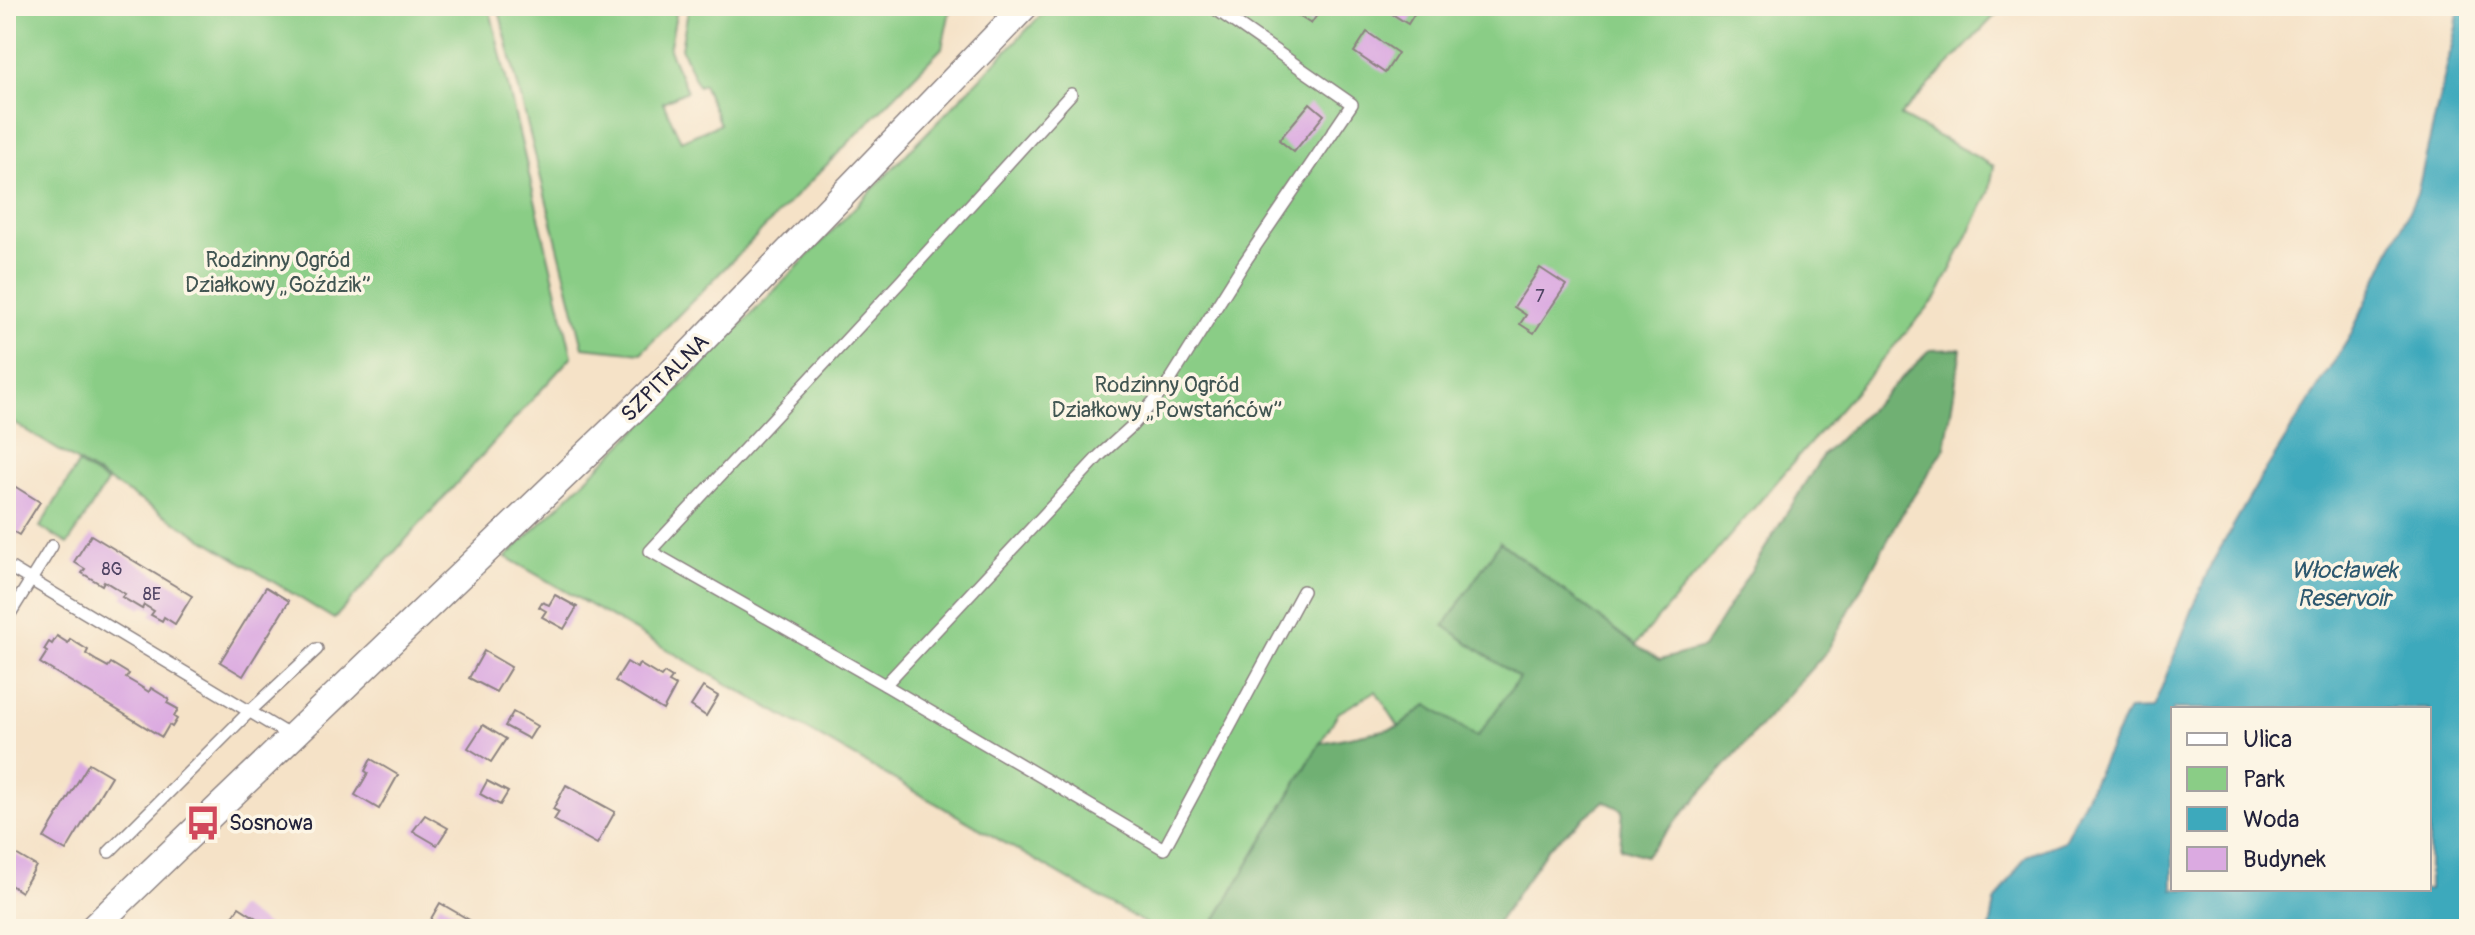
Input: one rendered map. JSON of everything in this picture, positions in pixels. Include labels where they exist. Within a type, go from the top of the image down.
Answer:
[{"type":"street","name":"SZPITALNA","points":[[92,929],[665,379],[1025,6]]},
{"type":"lane","points":[[885,685],[1166,387],[1244,263],[1352,104],[1211,6]]},
{"type":"lane","points":[[1071,94],[650,551],[1164,849],[1303,591]]},
{"type":"lane","points":[[6,620],[52,546]]},
{"type":"lane","points":[[6,565],[292,737]]},
{"type":"lane","points":[[109,852],[249,712],[317,649]]},
{"type":"green space","name":"Rodzinny Ogród Działkowy „Goździk”","points":[[6,6],[489,6],[572,356],[334,619],[6,418]]},
{"type":"green space","points":[[498,6],[675,6],[669,50],[687,91],[663,102],[681,141],[720,124],[703,84],[698,86],[681,48],[689,6],[951,6],[942,48],[641,353],[583,347]]},
{"type":"green space","name":"Rodzinny Ogród Działkowy „Powstańców”","points":[[1062,6],[2004,6],[1900,116],[1994,166],[1989,193],[1937,297],[1635,645],[1500,542],[1519,678],[1477,738],[1427,705],[1399,727],[1376,691],[1338,713],[1210,929],[1155,929],[506,557],[683,385],[1041,15]]},
{"type":"green space","points":[[1961,349],[1945,448],[1902,514],[1827,651],[1645,856],[1620,848],[1623,810],[1604,801],[1549,847],[1493,929],[1212,929],[1320,743],[1399,727],[1427,705],[1477,737],[1519,678],[1444,626],[1500,542],[1635,645],[1660,660],[1703,648],[1823,455],[1930,350]]},
{"type":"green space","points":[[78,464],[107,482],[68,544],[40,527]]},
{"type":"water","name":"Włocławek Reservoir","points":[[2459,6],[2469,6],[2469,929],[1990,929],[1995,902],[2026,856],[2064,841],[2128,710],[2153,709],[2209,568],[2260,479],[2349,338],[2417,194]]},
{"type":"building","points":[[1283,6],[1323,6],[1311,24]]},
{"type":"building","points":[[1393,6],[1419,6],[1408,24],[1389,12]]},
{"type":"building","points":[[1367,32],[1398,53],[1385,73],[1354,52]]},
{"type":"building","points":[[1310,103],[1324,115],[1294,152],[1279,140]]},
{"type":"building","points":[[1540,268],[1566,285],[1534,333],[1520,324],[1526,315],[1514,307]]},
{"type":"building","points":[[6,481],[40,502],[19,535],[6,527]]},
{"type":"building","points":[[91,535],[192,596],[175,624],[164,617],[162,621],[151,615],[154,611],[144,605],[142,609],[104,581],[102,585],[82,573],[85,569],[74,562]]},
{"type":"building","points":[[266,587],[289,601],[243,676],[220,662]]},
{"type":"building","points":[[555,595],[577,607],[564,629],[542,617],[546,611],[539,607],[542,602],[549,605]]},
{"type":"building","points":[[57,636],[68,643],[70,639],[88,650],[86,654],[97,661],[108,667],[111,663],[129,674],[126,678],[149,692],[151,688],[169,699],[167,703],[178,709],[172,727],[169,725],[162,737],[40,663],[49,642],[52,644]]},
{"type":"building","points":[[484,651],[511,667],[496,692],[469,678]]},
{"type":"building","points":[[627,662],[637,668],[639,664],[661,677],[664,673],[672,678],[669,682],[676,686],[663,710],[615,681]]},
{"type":"building","points":[[703,687],[718,696],[706,716],[691,706]]},
{"type":"building","points":[[513,712],[537,726],[529,739],[505,726]]},
{"type":"building","points":[[483,725],[506,739],[491,762],[468,748]]},
{"type":"building","points":[[371,759],[398,775],[379,809],[355,795],[368,773],[365,771]]},
{"type":"building","points":[[89,763],[111,776],[66,851],[44,838]]},
{"type":"building","points":[[487,781],[508,792],[500,805],[480,794]]},
{"type":"building","points":[[566,785],[615,812],[597,844],[554,820],[559,812],[553,809]]},
{"type":"building","points":[[425,815],[448,828],[437,845],[413,831]]},
{"type":"building","points":[[14,853],[36,866],[21,892],[6,882],[6,862]]},
{"type":"building","points":[[440,903],[485,929],[442,929],[429,922]]},
{"type":"building","points":[[239,907],[267,925],[265,929],[234,929],[237,923],[231,919]]},
{"type":"place","name":"Sosnowa","points":[[203,823]]}]
